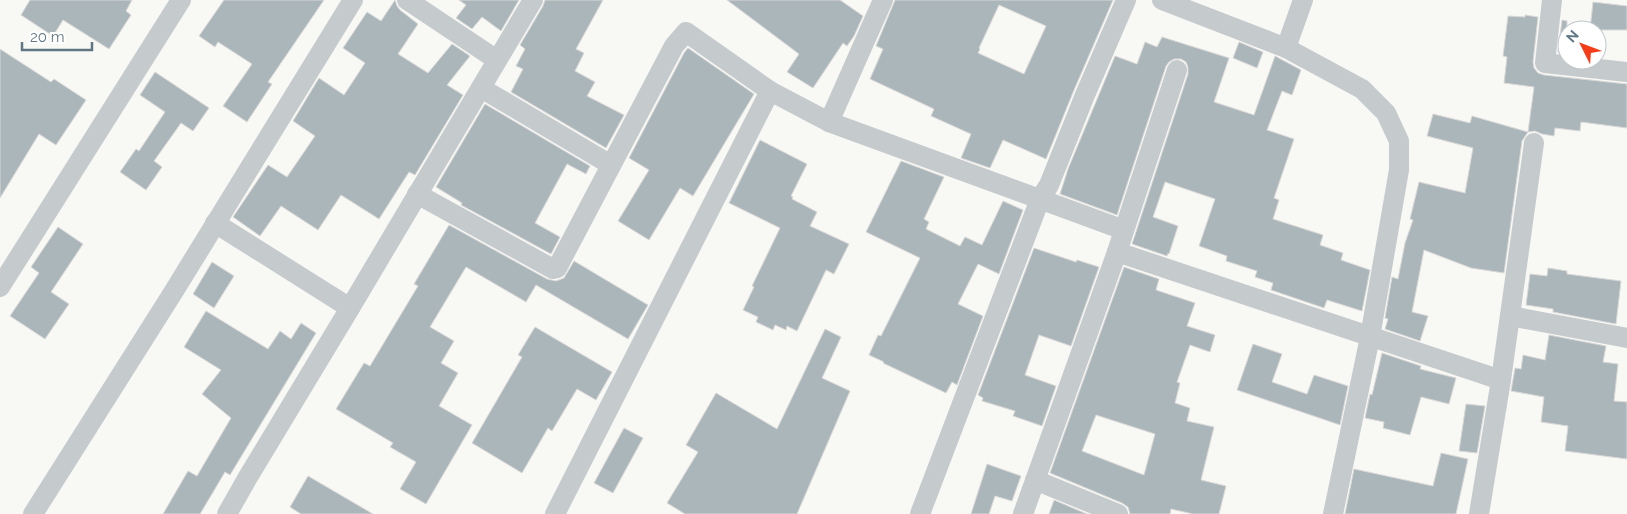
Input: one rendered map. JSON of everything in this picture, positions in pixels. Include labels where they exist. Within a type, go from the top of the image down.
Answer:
[{"type":"street","points":[[0,287],[181,0]]},
{"type":"street","points":[[33,514],[353,0]]},
{"type":"street","points":[[407,0],[497,60]]},
{"type":"street","points":[[227,514],[533,0]]},
{"type":"street","points":[[828,122],[883,0]]},
{"type":"street","points":[[920,514],[1040,199],[1050,185],[1125,0]]},
{"type":"street","points":[[1162,0],[1286,48],[1362,90],[1386,113],[1399,141],[1399,170],[1370,337],[1333,514]]},
{"type":"street","points":[[1286,48],[1303,0]]},
{"type":"street","points":[[1552,0],[1545,63],[1627,72]]},
{"type":"street","points":[[418,194],[553,269],[557,268],[674,46],[686,32],[770,91],[828,122],[1124,230]]},
{"type":"street","points":[[1023,514],[1117,252],[1177,70]]},
{"type":"street","points":[[480,88],[612,165]]},
{"type":"street","points":[[554,514],[770,91]]},
{"type":"street","points":[[1479,514],[1501,380],[1534,143]]},
{"type":"street","points":[[215,224],[350,308]]},
{"type":"street","points":[[1117,252],[1501,380]]},
{"type":"street","points":[[1510,316],[1627,338]]},
{"type":"street","points":[[1035,480],[1118,514]]},
{"type":"building","points":[[30,0],[132,0],[126,11],[131,15],[109,49],[63,20],[53,36],[21,15]]},
{"type":"building","points":[[224,0],[324,0],[268,82],[272,84],[247,122],[223,106],[252,64],[218,42],[215,47],[199,36]]},
{"type":"building","points":[[395,0],[400,10],[418,24],[398,54],[428,73],[452,44],[470,56],[447,85],[463,95],[415,175],[409,172],[379,219],[341,195],[318,230],[281,206],[260,236],[233,217],[268,165],[287,177],[315,136],[293,121],[319,78],[344,95],[365,63],[343,48],[367,12],[381,21]]},
{"type":"building","points":[[459,0],[519,0],[501,31],[482,17],[472,29],[456,18],[466,5]]},
{"type":"building","points":[[545,0],[603,0],[576,49],[584,53],[575,71],[595,82],[587,96],[624,115],[606,148],[511,92],[523,69],[516,66],[525,49],[520,45]]},
{"type":"building","points":[[727,0],[840,0],[863,16],[854,36],[847,46],[843,43],[813,88],[787,72],[799,54]]},
{"type":"building","points":[[895,0],[1113,0],[1046,159],[1003,140],[990,168],[961,158],[971,134],[931,116],[934,109],[870,79],[883,49],[876,46]],"holes":[[[999,5],[1046,26],[1024,74],[978,53]]]},
{"type":"building","points":[[1593,2],[1627,6],[1627,30],[1607,30],[1607,20],[1591,20]]},
{"type":"building","points":[[1525,15],[1538,17],[1533,62],[1534,68],[1538,73],[1627,84],[1627,128],[1581,122],[1580,131],[1555,128],[1554,136],[1535,131],[1528,132],[1534,87],[1504,83],[1507,57],[1503,56],[1508,16],[1525,17]]},
{"type":"building","points":[[1162,37],[1229,58],[1214,102],[1254,115],[1275,56],[1301,70],[1292,95],[1282,91],[1267,130],[1294,139],[1274,198],[1279,200],[1273,219],[1323,235],[1320,245],[1343,253],[1341,260],[1370,270],[1362,311],[1327,300],[1324,308],[1271,290],[1273,283],[1255,277],[1257,271],[1226,261],[1227,256],[1199,246],[1215,199],[1165,182],[1153,217],[1178,226],[1169,254],[1167,256],[1132,244],[1188,74],[1186,62],[1181,59],[1174,59],[1166,66],[1117,215],[1060,194],[1068,169],[1115,56],[1137,64],[1145,42],[1157,47]]},
{"type":"building","points":[[1239,42],[1263,52],[1257,68],[1233,58]]},
{"type":"building","points":[[688,48],[754,94],[693,196],[680,188],[649,240],[618,221],[649,170],[629,158]]},
{"type":"building","points":[[0,49],[51,82],[54,79],[86,100],[56,145],[39,134],[0,198]]},
{"type":"building","points":[[155,72],[209,108],[193,131],[181,123],[154,161],[162,167],[146,190],[120,172],[136,149],[139,151],[165,112],[140,95]]},
{"type":"building","points":[[485,104],[590,166],[586,174],[567,164],[535,223],[560,237],[551,254],[461,205],[462,203],[436,187]]},
{"type":"building","points":[[1433,114],[1470,123],[1472,116],[1528,132],[1522,141],[1504,273],[1471,268],[1424,250],[1412,312],[1428,316],[1420,341],[1385,329],[1388,319],[1385,318],[1392,277],[1398,279],[1405,243],[1413,220],[1410,219],[1419,182],[1465,193],[1473,148],[1427,136]]},
{"type":"building","points":[[760,140],[807,164],[791,196],[793,197],[792,199],[817,212],[810,226],[849,244],[834,274],[826,270],[797,331],[787,326],[786,330],[775,325],[773,330],[756,322],[758,317],[743,310],[754,287],[752,286],[780,228],[729,203]]},
{"type":"building","points":[[901,161],[944,177],[924,219],[929,222],[926,229],[960,246],[965,237],[982,245],[1003,201],[1023,210],[999,274],[978,264],[958,304],[983,316],[957,385],[952,382],[946,393],[869,355],[878,335],[881,336],[920,258],[866,232]]},
{"type":"building","points":[[449,225],[547,279],[556,281],[564,278],[574,261],[648,305],[628,339],[536,285],[526,302],[466,267],[430,327],[454,341],[441,363],[458,373],[439,406],[472,425],[426,504],[400,489],[416,462],[390,447],[393,443],[336,409],[364,363],[370,366],[418,286],[414,284]]},
{"type":"building","points":[[58,227],[83,244],[51,292],[69,304],[45,339],[10,316],[39,273],[31,267]]},
{"type":"building","points":[[1034,248],[1076,262],[1077,260],[1099,267],[1071,346],[1039,335],[1025,375],[1056,386],[1042,426],[1013,416],[1015,411],[982,401],[983,398],[978,395]]},
{"type":"building","points":[[212,262],[234,276],[214,308],[193,294]]},
{"type":"building","points":[[1124,267],[1159,279],[1156,290],[1195,303],[1187,326],[1215,335],[1210,352],[1190,345],[1177,382],[1180,383],[1175,403],[1190,408],[1187,421],[1214,427],[1201,480],[1226,486],[1219,514],[1193,514],[1171,509],[1170,514],[1130,514],[1128,507],[1122,503],[1050,473]],"holes":[[[1096,415],[1155,434],[1144,475],[1082,451]]]},
{"type":"building","points":[[1548,268],[1567,271],[1567,274],[1621,281],[1616,324],[1553,312],[1553,309],[1526,305],[1530,274],[1547,276]]},
{"type":"building","points":[[206,311],[268,349],[280,331],[291,339],[301,323],[316,333],[230,475],[225,472],[200,514],[163,514],[188,471],[197,476],[231,418],[202,394],[221,370],[184,347]]},
{"type":"building","points":[[535,327],[612,372],[596,400],[577,389],[552,431],[548,428],[522,473],[472,443],[522,357],[518,355]]},
{"type":"building","points":[[825,329],[841,337],[822,378],[850,391],[797,514],[685,514],[667,503],[698,452],[686,445],[716,393],[777,429]]},
{"type":"building","points":[[1549,335],[1606,346],[1603,362],[1618,364],[1614,401],[1627,402],[1627,459],[1565,451],[1568,426],[1541,422],[1544,397],[1511,391],[1515,368],[1521,369],[1523,355],[1545,360]]},
{"type":"building","points":[[1253,344],[1282,354],[1272,382],[1307,394],[1314,375],[1348,386],[1340,425],[1237,390]]},
{"type":"building","points":[[1382,353],[1421,366],[1420,369],[1456,378],[1449,404],[1421,397],[1410,435],[1383,428],[1384,422],[1365,418]]},
{"type":"building","points":[[1466,404],[1485,406],[1477,453],[1459,451]]},
{"type":"building","points":[[624,428],[643,438],[613,493],[594,483]]},
{"type":"building","points":[[1441,453],[1468,459],[1456,514],[1345,514],[1354,469],[1433,486]]},
{"type":"building","points":[[987,464],[1021,476],[1012,501],[995,496],[989,514],[971,514]]},
{"type":"building","points":[[308,476],[373,514],[301,514],[290,507]]},
{"type":"building","points":[[1054,500],[1087,514],[1049,514]]}]
